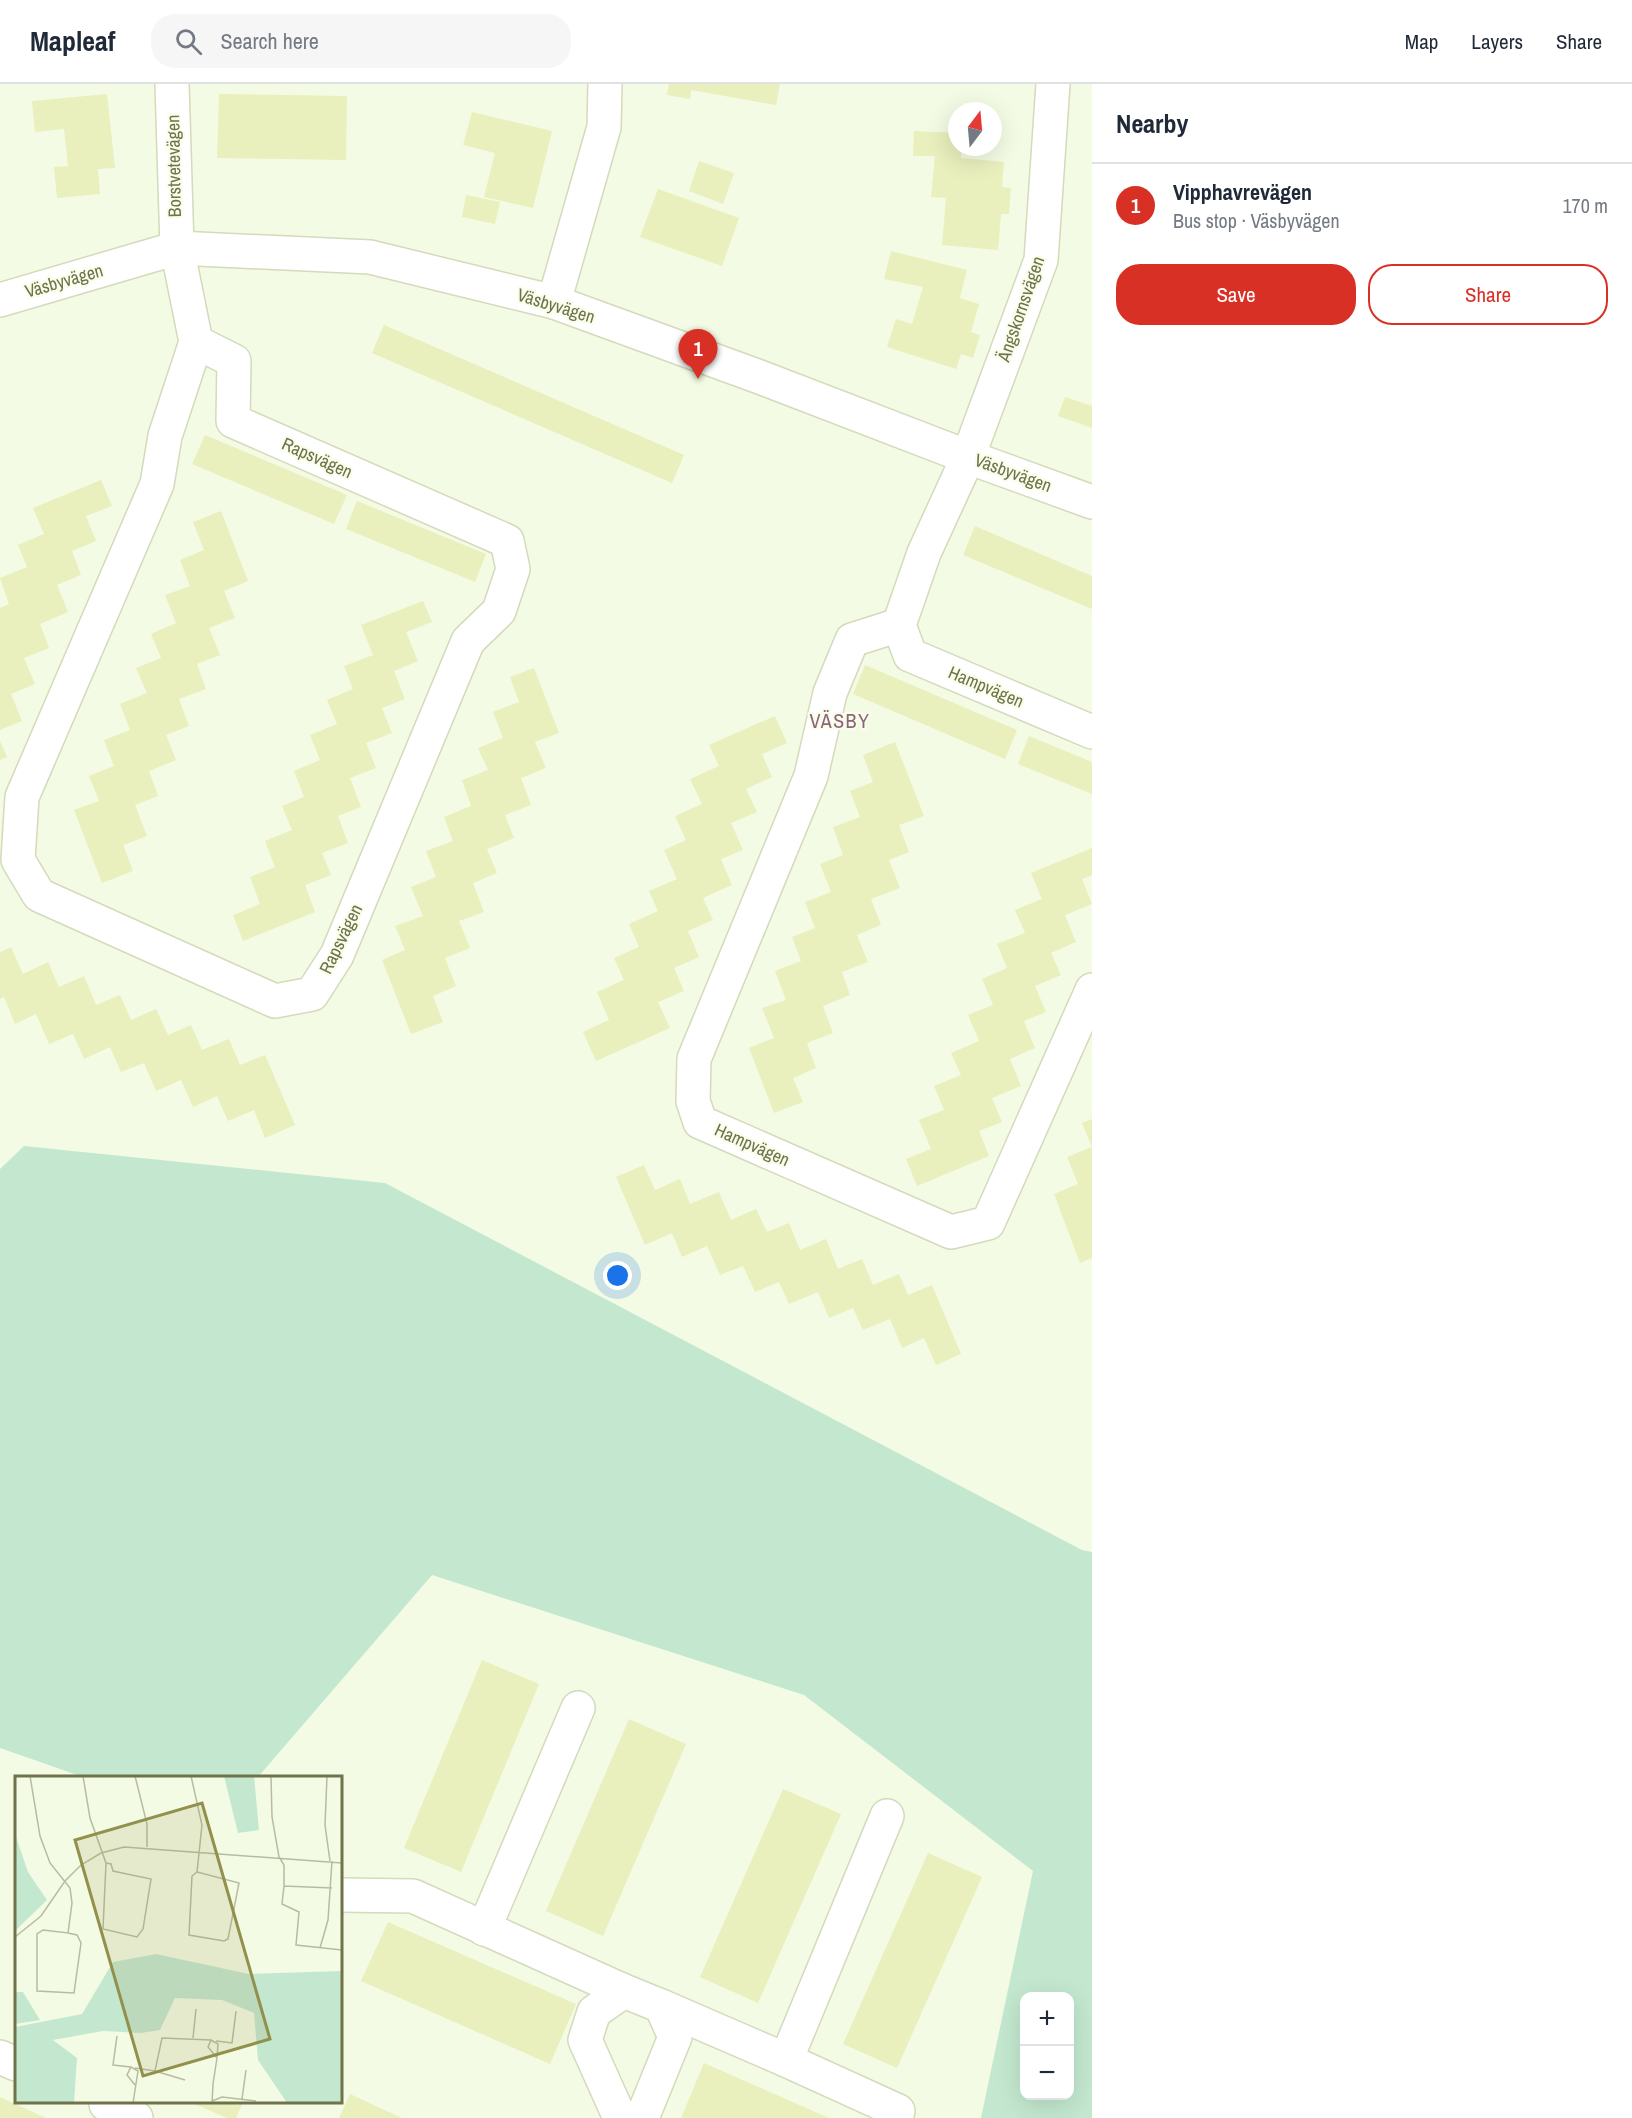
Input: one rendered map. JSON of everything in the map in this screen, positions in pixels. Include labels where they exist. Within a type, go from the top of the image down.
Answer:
[{"type":"street","name":"Borstvetevägen","points":[[172,84],[177,248]]},
{"type":"street","points":[[554,303],[604,127],[605,84]]},
{"type":"street","name":"Ängskornsvägen","points":[[968,457],[1041,260],[1053,84]]},
{"type":"street","name":"Väsbyvägen","points":[[0,300],[177,248],[370,257],[554,303],[757,376],[1092,502]]},
{"type":"street","name":"Rapsvägen","points":[[177,248],[196,342],[165,436],[157,484],[22,797],[18,860],[39,895],[275,1000],[312,994],[337,955],[468,641],[499,610],[513,569],[507,541],[233,421],[234,361],[196,342]]},
{"type":"street","points":[[899,625],[924,553],[968,457]]},
{"type":"street","name":"Hampvägen","points":[[1092,732],[910,655],[899,625],[852,640],[830,693],[811,776],[694,1059],[693,1101],[700,1122],[951,1232],[988,1223],[1092,990]]},
{"type":"street","points":[[484,1929],[578,1708]]},
{"type":"street","points":[[786,2060],[887,1816]]},
{"type":"street","points":[[342,1895],[412,1896],[898,2111]]},
{"type":"street","points":[[621,2118],[585,2040],[594,2012],[624,1991]]},
{"type":"street","points":[[642,2118],[675,2037],[661,2006]]},
{"type":"street","points":[[0,2057],[15,2064]]},
{"type":"street","points":[[107,2103],[136,2118]]},
{"type":"green space","points":[[24,1146],[385,1183],[1082,1550],[1092,1552],[1092,2118],[981,2118],[1033,1871],[804,1695],[432,1575],[259,1776],[80,1776],[0,1748],[0,1169]]},
{"type":"building","points":[[669,84],[780,84],[776,105],[691,90],[690,99],[667,95]]},
{"type":"building","points":[[107,94],[115,168],[98,169],[100,194],[57,198],[54,167],[68,166],[64,129],[35,132],[32,101]]},
{"type":"building","points":[[219,94],[347,96],[346,160],[217,158]]},
{"type":"building","points":[[472,112],[552,131],[533,208],[484,197],[495,153],[463,145]]},
{"type":"building","points":[[914,131],[948,133],[948,156],[1004,162],[1002,187],[1011,188],[1009,214],[1001,214],[998,250],[942,245],[946,198],[931,197],[935,156],[913,156]]},
{"type":"building","points":[[699,161],[734,173],[723,204],[689,191]]},
{"type":"building","points":[[658,189],[739,218],[722,266],[640,237]]},
{"type":"building","points":[[466,195],[500,202],[495,224],[462,217]]},
{"type":"building","points":[[891,251],[967,270],[960,298],[979,304],[971,332],[980,335],[973,358],[961,354],[956,369],[887,347],[896,319],[912,324],[923,287],[884,279]]},
{"type":"building","points":[[384,325],[684,455],[672,483],[372,353]]},
{"type":"building","points":[[1065,397],[1092,406],[1092,428],[1058,416]]},
{"type":"building","points":[[205,435],[347,495],[334,524],[192,464]]},
{"type":"building","points":[[101,480],[112,506],[86,516],[96,541],[72,551],[81,575],[57,585],[68,612],[40,624],[49,648],[24,658],[35,684],[11,694],[22,721],[0,730],[0,608],[9,604],[0,578],[27,567],[18,545],[44,534],[33,508]]},
{"type":"building","points":[[357,501],[486,554],[475,582],[346,529]]},
{"type":"building","points":[[221,511],[248,581],[224,591],[235,618],[209,628],[220,655],[197,664],[206,689],[179,699],[189,726],[166,735],[176,760],[149,771],[158,796],[135,805],[147,836],[123,845],[133,871],[102,883],[74,810],[99,801],[89,776],[114,766],[104,740],[130,730],[120,704],[147,693],[136,668],[161,658],[151,634],[176,623],[165,595],[190,586],[180,560],[204,550],[193,522]]},
{"type":"building","points":[[975,526],[1092,576],[1092,609],[963,555]]},
{"type":"building","points":[[423,601],[432,622],[406,632],[418,661],[394,671],[405,699],[382,708],[392,733],[366,743],[376,768],[350,778],[361,807],[338,816],[348,843],[322,853],[331,875],[305,885],[315,912],[243,941],[233,915],[260,904],[250,877],[275,867],[265,841],[292,830],[282,806],[304,797],[294,771],[320,760],[310,735],[337,724],[327,700],[353,689],[344,666],[373,655],[361,625]]},
{"type":"building","points":[[865,665],[1017,730],[1005,759],[853,694]]},
{"type":"building","points":[[534,668],[559,733],[535,742],[546,768],[521,778],[531,805],[505,815],[514,838],[487,849],[497,873],[473,883],[484,912],[459,921],[470,948],[445,958],[456,986],[433,996],[443,1022],[411,1034],[382,960],[405,950],[395,926],[423,916],[411,887],[436,877],[426,851],[453,841],[444,817],[471,806],[462,780],[488,770],[478,748],[503,738],[493,712],[519,702],[510,677]]},
{"type":"building","points":[[775,716],[787,743],[762,754],[772,777],[746,789],[757,812],[731,823],[743,850],[721,859],[732,885],[703,898],[713,920],[688,931],[699,957],[674,968],[684,991],[658,1002],[670,1028],[596,1061],[583,1032],[609,1020],[597,992],[624,980],[614,958],[639,947],[629,924],[658,911],[649,891],[677,879],[664,850],[686,840],[675,816],[702,804],[690,779],[719,766],[709,745]]},
{"type":"building","points":[[1029,736],[1092,762],[1092,794],[1018,764]]},
{"type":"building","points":[[0,741],[7,757],[0,760]]},
{"type":"building","points":[[895,742],[924,816],[899,825],[909,852],[889,860],[900,888],[871,899],[881,925],[857,935],[868,962],[842,972],[850,995],[823,1006],[833,1033],[807,1043],[816,1068],[793,1078],[803,1102],[774,1113],[749,1048],[774,1038],[762,1008],[786,1000],[775,971],[801,961],[792,937],[815,928],[805,902],[831,892],[820,864],[843,855],[833,827],[860,817],[850,791],[873,782],[863,755]]},
{"type":"building","points":[[1092,848],[1092,875],[1082,879],[1092,904],[1065,915],[1076,942],[1051,953],[1061,975],[1035,986],[1046,1012],[1024,1021],[1035,1048],[1010,1059],[1021,1086],[992,1098],[1002,1122],[979,1131],[989,1156],[917,1186],[906,1159],[931,1149],[919,1120],[944,1110],[934,1086],[961,1075],[951,1053],[979,1041],[968,1015],[993,1005],[982,979],[1007,968],[997,944],[1025,933],[1015,910],[1042,899],[1031,873]]},
{"type":"building","points":[[11,947],[23,974],[48,962],[59,987],[84,976],[96,1005],[120,995],[131,1020],[156,1009],[168,1035],[191,1025],[202,1050],[229,1039],[240,1065],[265,1055],[295,1125],[265,1138],[254,1110],[228,1121],[217,1096],[193,1107],[181,1080],[156,1091],[144,1063],[121,1072],[110,1047],[84,1059],[73,1034],[49,1044],[36,1014],[15,1024],[4,997],[0,999],[0,952]]},
{"type":"building","points":[[1092,1119],[1092,1147],[1082,1123]]},
{"type":"building","points":[[1092,1147],[1092,1258],[1080,1263],[1054,1194],[1078,1184],[1067,1157]]},
{"type":"building","points":[[644,1165],[655,1190],[680,1179],[690,1204],[719,1192],[731,1220],[756,1209],[767,1232],[789,1223],[800,1250],[826,1239],[838,1269],[862,1259],[873,1285],[899,1274],[908,1295],[932,1285],[961,1354],[936,1365],[924,1338],[902,1348],[890,1319],[863,1330],[853,1308],[829,1318],[818,1292],[789,1304],[779,1282],[755,1292],[743,1266],[720,1275],[707,1246],[682,1257],[672,1233],[645,1245],[616,1177]]},
{"type":"building","points":[[482,1660],[539,1684],[461,1872],[404,1848]]},
{"type":"building","points":[[629,1719],[686,1744],[603,1936],[546,1911]]},
{"type":"building","points":[[783,1789],[841,1814],[758,2003],[700,1977]]},
{"type":"building","points":[[928,1853],[982,1877],[897,2068],[843,2044]]},
{"type":"building","points":[[388,1922],[576,2004],[550,2064],[361,1981]]},
{"type":"building","points":[[704,2063],[829,2118],[681,2118]]},
{"type":"building","points":[[350,2094],[402,2118],[339,2118]]},
{"type":"building","points":[[0,2097],[46,2118],[0,2118]]},
{"type":"building","points":[[192,2103],[243,2103],[236,2118],[227,2118]]},
{"type":"place","name":"Vipphavrevägen","points":[[698,379]]},
{"type":"district","name":"VÄSBY","points":[[840,721]]}]
